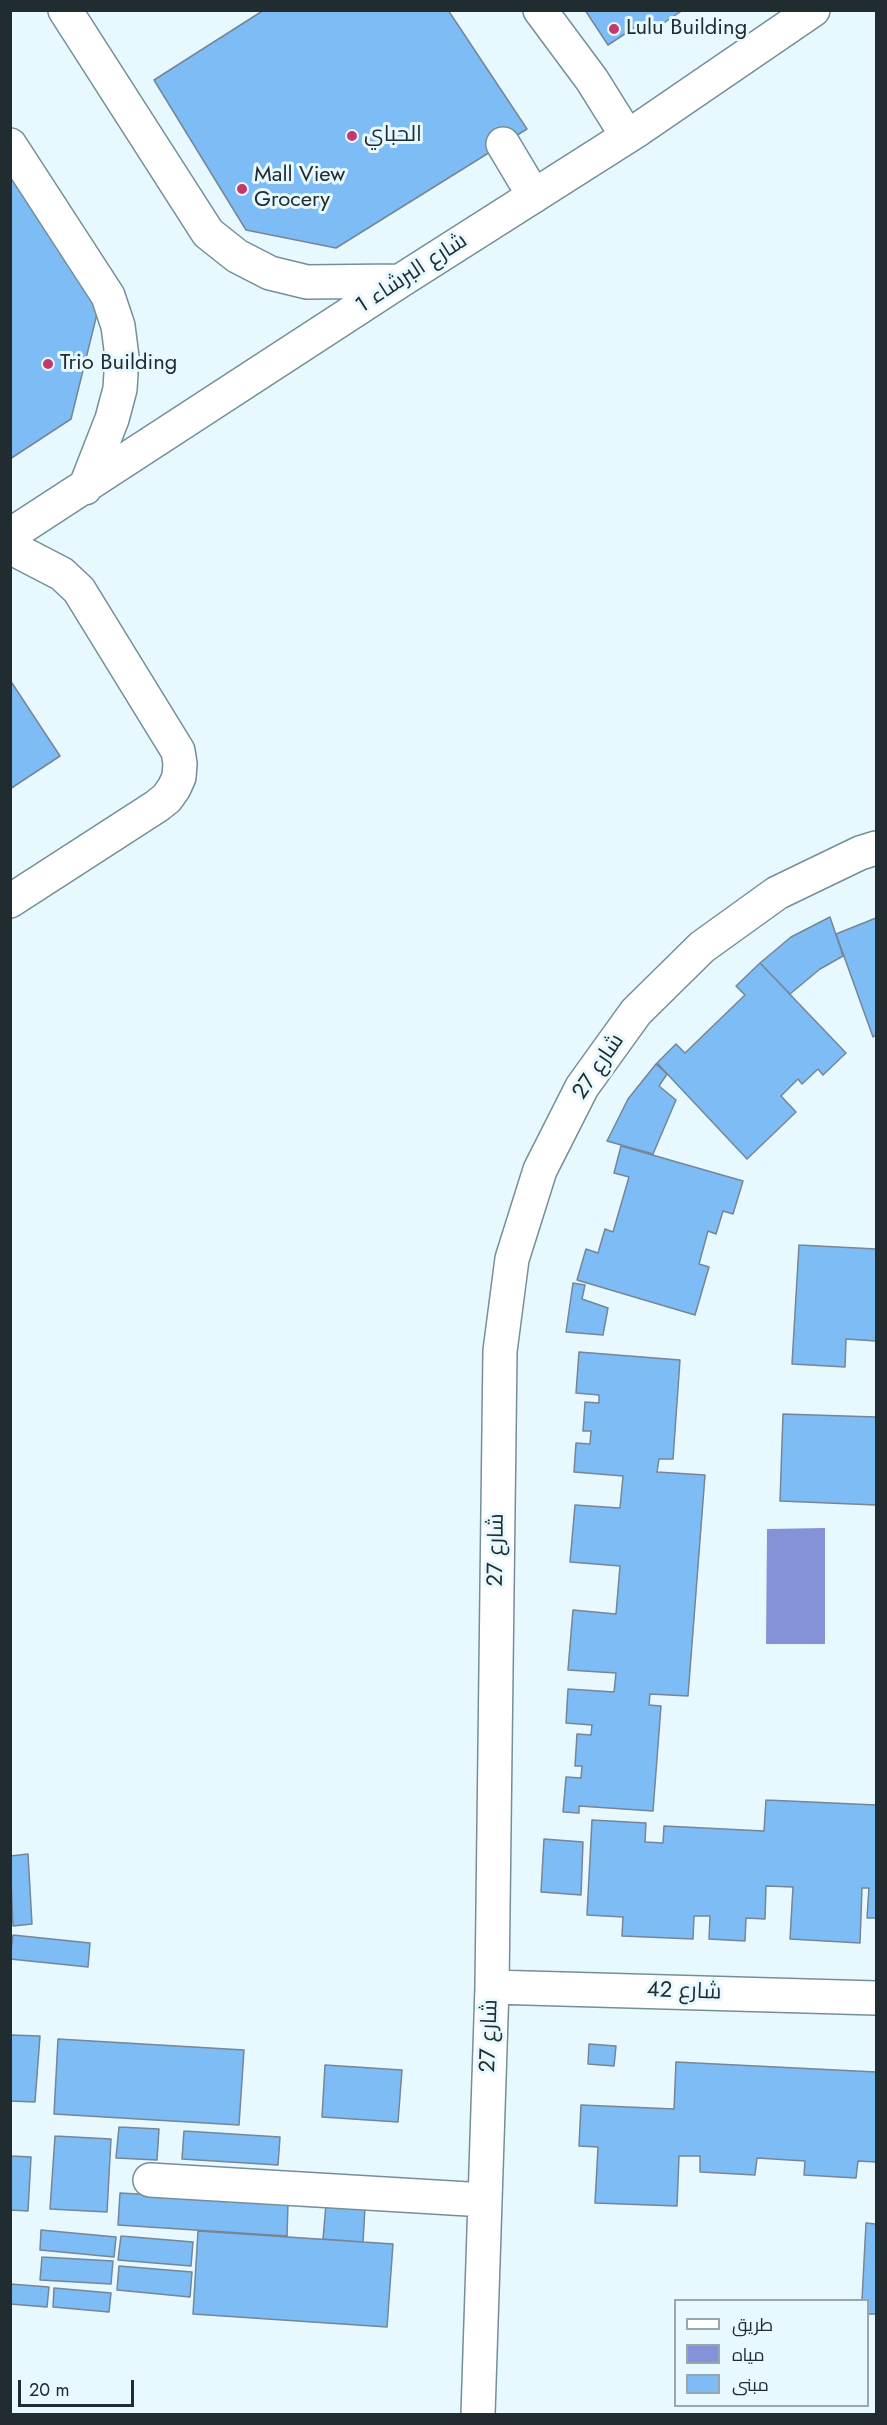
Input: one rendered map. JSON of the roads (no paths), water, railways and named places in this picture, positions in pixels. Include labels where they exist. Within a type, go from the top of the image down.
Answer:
[{"type":"street","points":[[65,10],[208,232],[237,256],[270,273],[307,282],[400,281]]},
{"type":"street","points":[[540,10],[633,132]]},
{"type":"street","points":[[564,10],[633,132]]},
{"type":"street","name":"شارع البرشاء 1","points":[[10,535],[633,132],[801,14]]},
{"type":"street","points":[[503,144],[534,196]]},
{"type":"street","points":[[10,145],[108,296],[118,326],[122,357],[120,389],[112,419],[85,488]]},
{"type":"street","points":[[10,547],[62,574],[79,590],[178,752],[180,764],[179,777],[174,788],[157,806],[10,901]]},
{"type":"street","name":"شارع 27","points":[[478,2415],[492,1987],[500,1351],[512,1259],[540,1170],[582,1087],[636,1012],[702,947],[777,893],[860,853],[876,848]]},
{"type":"street","name":"شارع 42","points":[[492,1987],[876,1998]]},
{"type":"street","points":[[150,2180],[484,2200]]},
{"type":"water","points":[[825,1528],[825,1644],[766,1644],[767,1529]]},
{"type":"place","name":"Lulu Building","points":[[614,29]]},
{"type":"place","name":"الحباي","points":[[352,136]]},
{"type":"place","name":"Mall View Grocery","points":[[242,189]]},
{"type":"place","name":"Trio Building","points":[[48,364]]}]
